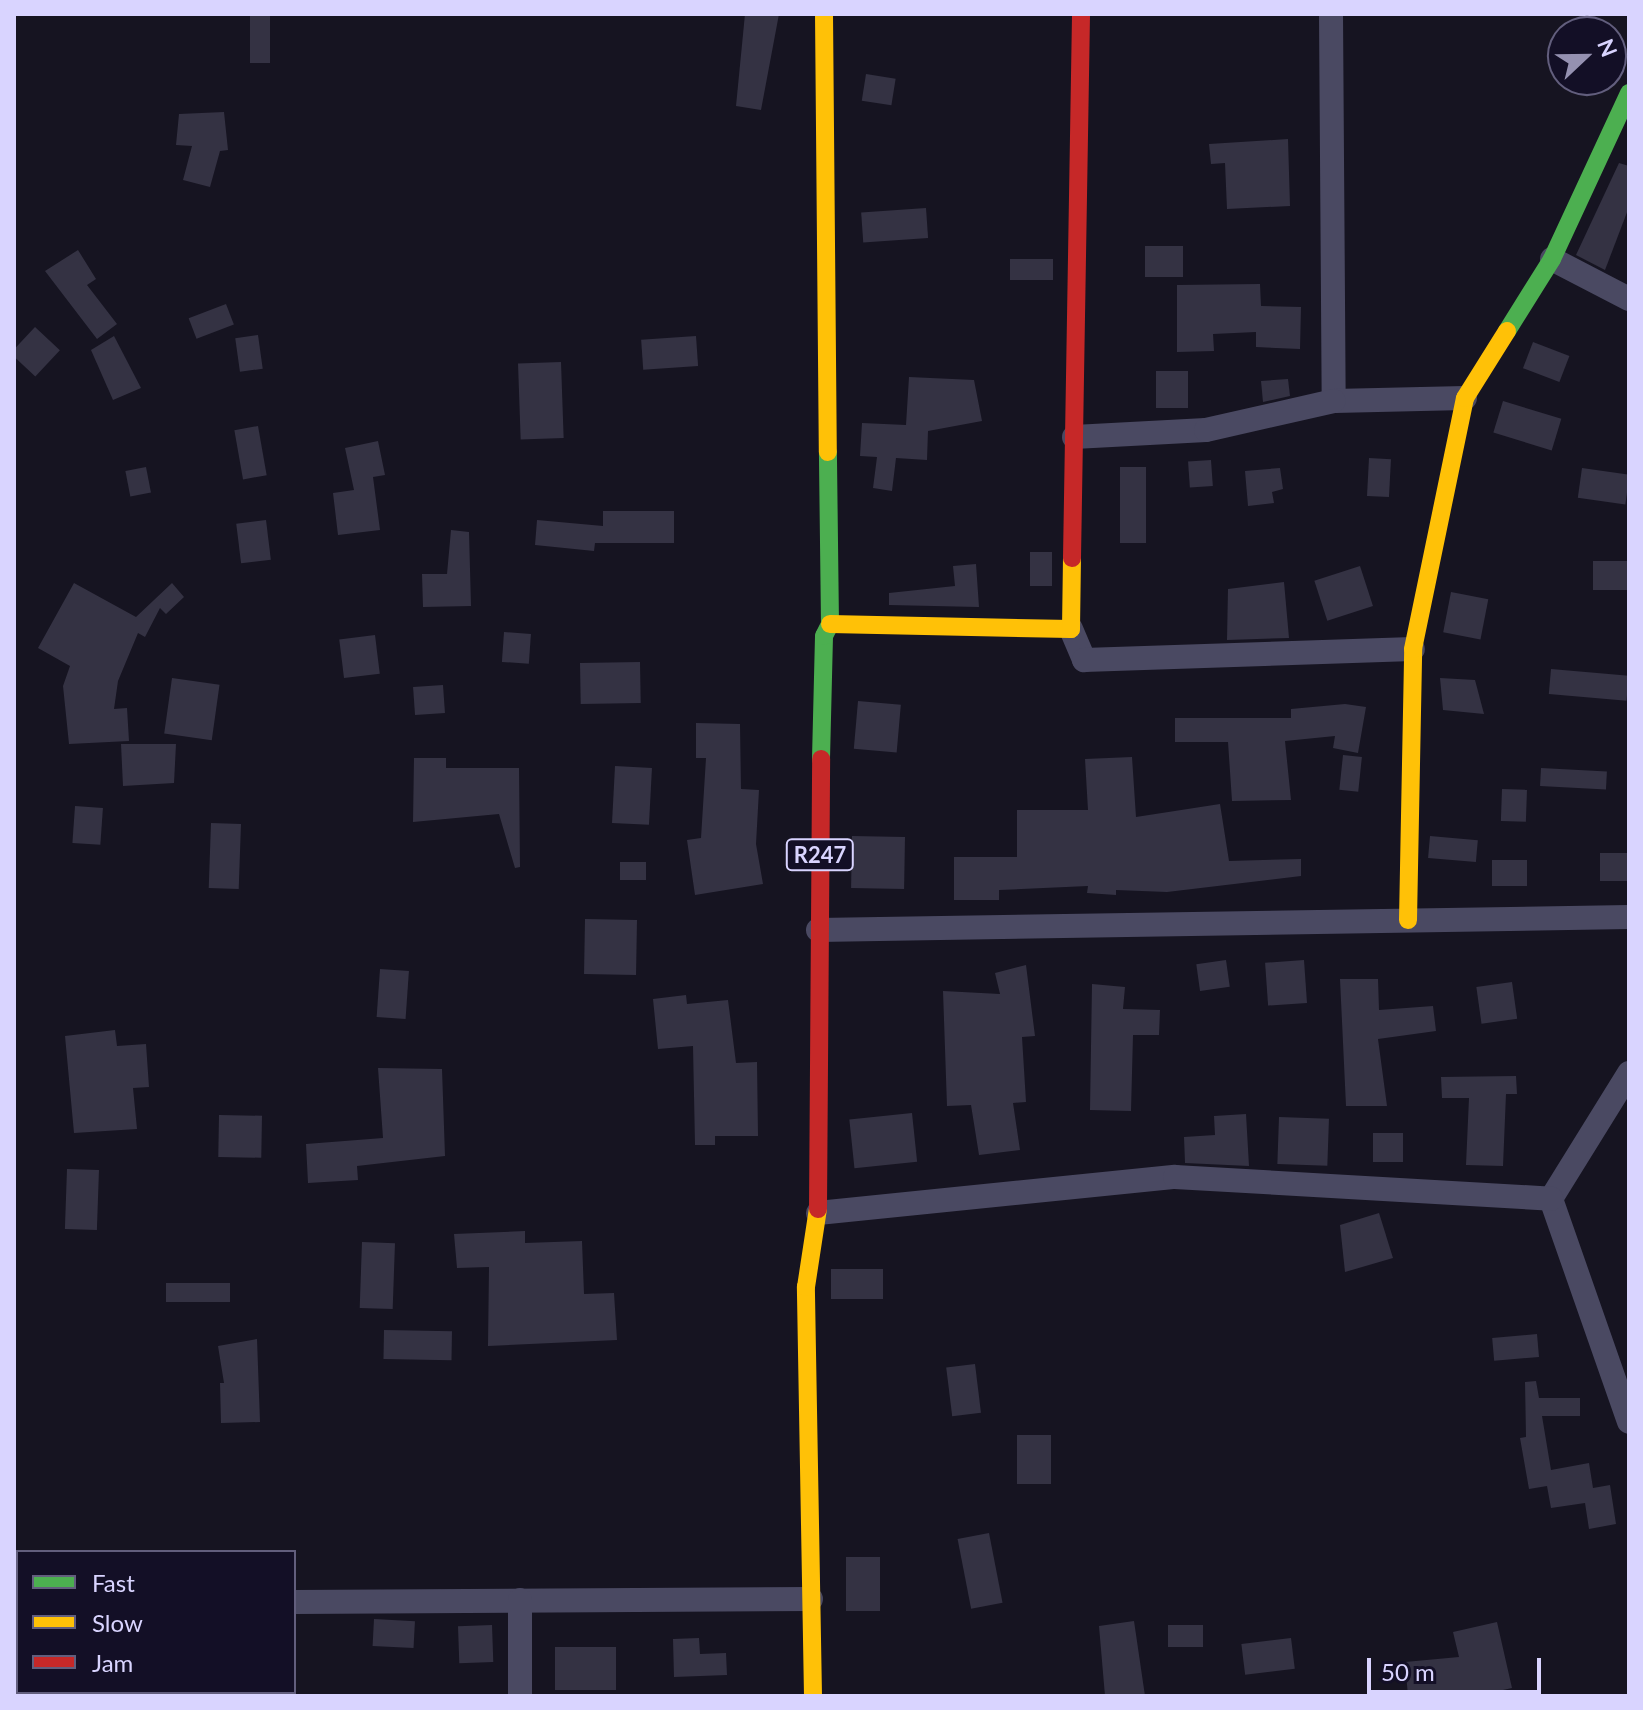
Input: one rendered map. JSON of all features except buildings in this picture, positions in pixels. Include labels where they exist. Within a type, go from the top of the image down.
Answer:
[{"type":"street","name":"R247","points":[[813,1696],[806,1287],[818,1213],[818,930],[824,636],[830,624],[824,14]]},
{"type":"street","points":[[1081,14],[1071,629],[1084,660],[1413,649]]},
{"type":"street","points":[[1331,14],[1334,401]]},
{"type":"street","points":[[1408,920],[1413,649],[1465,398],[1552,259],[1629,93]]},
{"type":"street","points":[[1552,259],[1629,299]]},
{"type":"street","points":[[1074,437],[1206,430],[1334,401],[1465,398]]},
{"type":"street","points":[[830,624],[1071,629]]},
{"type":"street","points":[[818,930],[1629,917]]},
{"type":"street","points":[[1551,1199],[1629,1073]]},
{"type":"street","points":[[818,1213],[1175,1177],[1551,1199]]},
{"type":"street","points":[[1551,1199],[1629,1422]]},
{"type":"street","points":[[296,1602],[811,1599]]},
{"type":"street","points":[[520,1600],[520,1696]]},
{"type":"traffic: fast","points":[[1507,331],[1552,259],[1629,93]]},
{"type":"traffic: fast","points":[[821,759],[824,636],[830,624],[828,452]]},
{"type":"traffic: slow","points":[[824,14],[828,452]]},
{"type":"traffic: slow","points":[[1408,920],[1413,649],[1465,398],[1507,331]]},
{"type":"traffic: slow","points":[[830,624],[1071,629],[1072,558]]},
{"type":"traffic: slow","points":[[813,1696],[806,1287],[818,1209]]},
{"type":"traffic: jam","points":[[1072,558],[1081,14]]},
{"type":"traffic: jam","points":[[818,1209],[821,759]]}]
